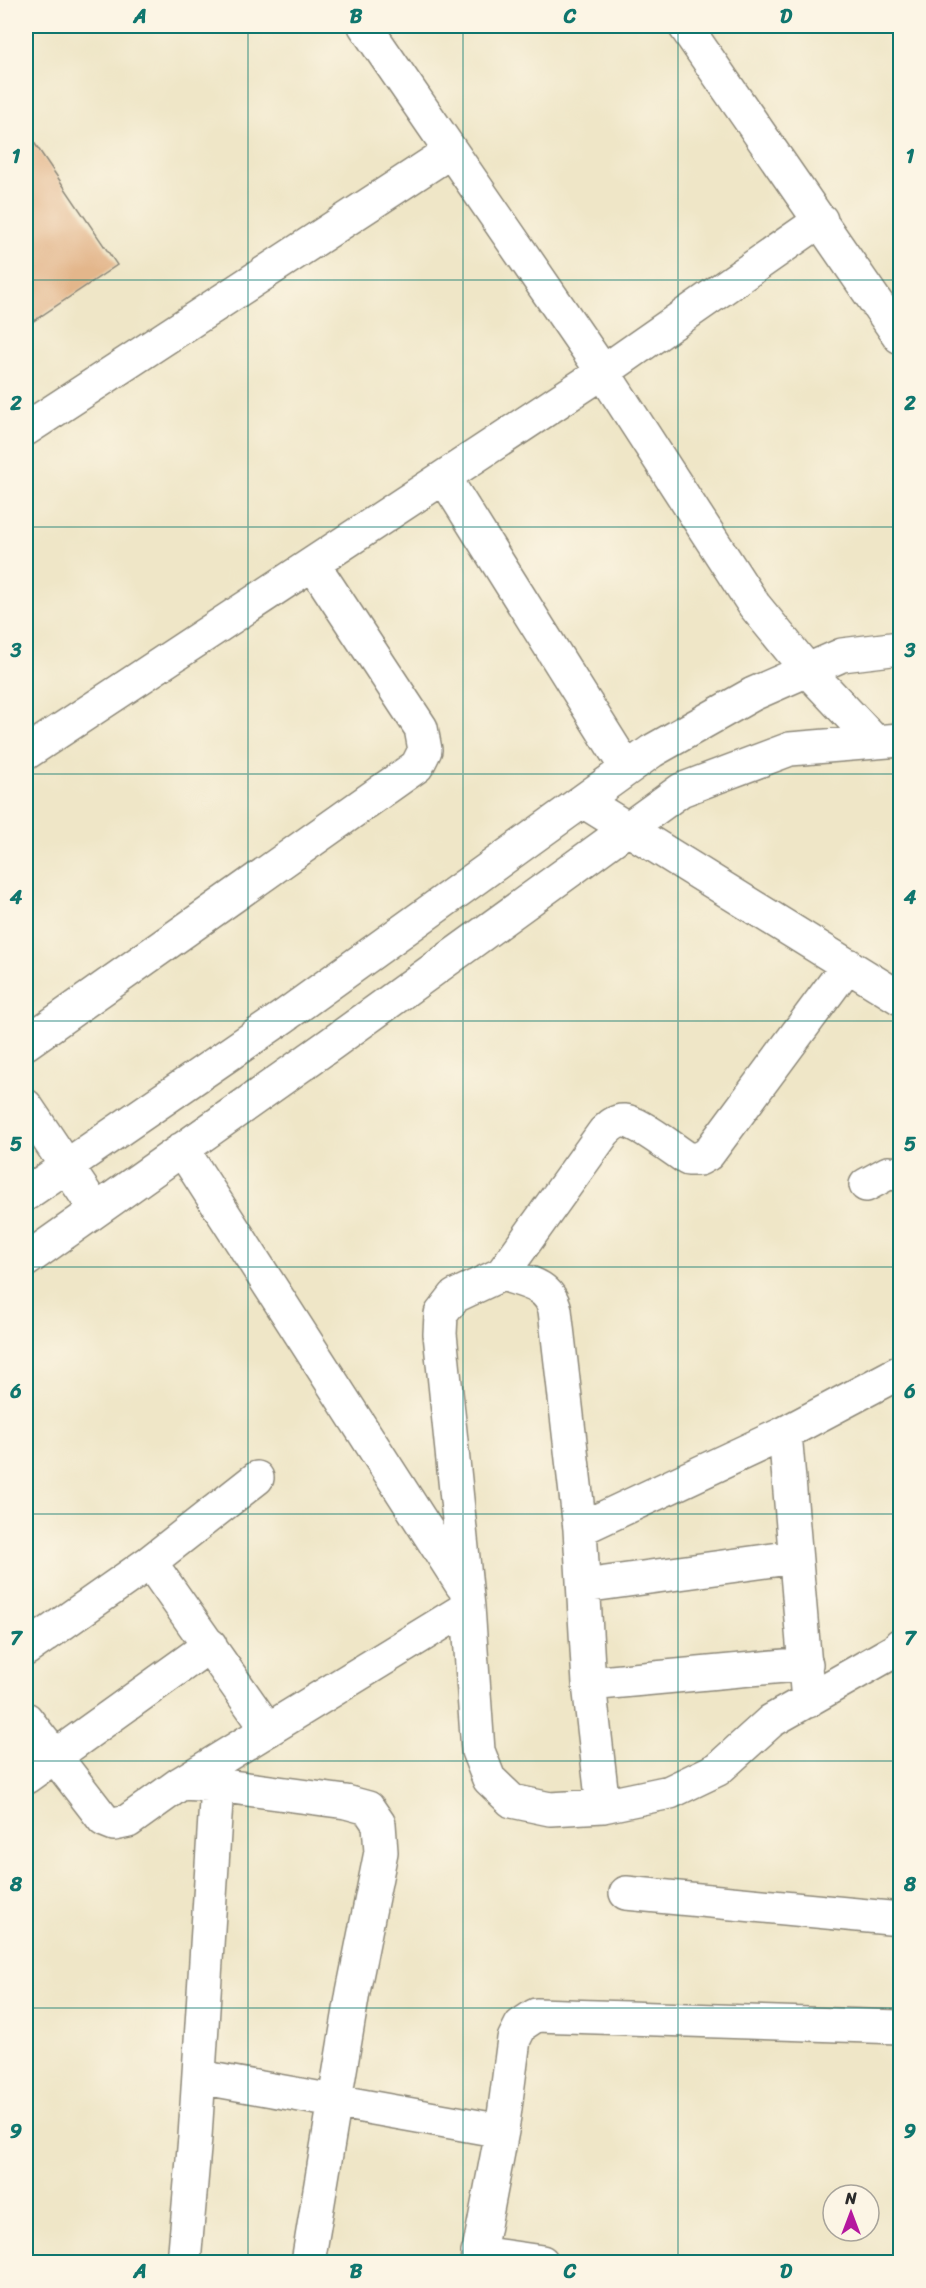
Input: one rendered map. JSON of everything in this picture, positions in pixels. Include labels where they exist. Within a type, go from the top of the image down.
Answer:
[{"type":"street","points":[[364,26],[603,372],[754,605],[807,670],[888,741]]},
{"type":"street","points":[[685,26],[900,337]]},
{"type":"street","points":[[26,429],[451,151]]},
{"type":"street","points":[[26,753],[603,372],[821,220]]},
{"type":"street","points":[[444,477],[627,769]]},
{"type":"street","points":[[26,1043],[417,766],[425,750],[421,728],[313,564]]},
{"type":"street","points":[[26,1194],[283,1017],[652,751],[753,694],[842,655],[900,648]]},
{"type":"street","points":[[26,1260],[681,790],[790,749],[888,741]]},
{"type":"street","points":[[583,801],[900,998]]},
{"type":"street","points":[[849,965],[708,1154],[699,1159],[688,1159],[636,1125],[625,1121],[614,1123],[604,1132],[502,1274],[455,1296],[441,1314],[440,1334],[466,1598],[478,1750],[489,1779],[512,1801],[550,1809],[603,1806],[670,1792],[718,1769],[771,1721],[896,1650],[900,1645]]},
{"type":"street","points":[[26,1106],[96,1210]]},
{"type":"street","points":[[183,1149],[466,1598]]},
{"type":"street","points":[[866,1185],[888,1173],[900,1174]]},
{"type":"street","points":[[502,1274],[545,1291],[552,1298],[580,1529],[589,1684],[603,1806]]},
{"type":"street","points":[[580,1529],[899,1382]]},
{"type":"street","points":[[785,1433],[808,1701]]},
{"type":"street","points":[[26,1649],[150,1562],[257,1478]]},
{"type":"street","points":[[584,1586],[795,1557]]},
{"type":"street","points":[[150,1562],[268,1731]]},
{"type":"street","points":[[26,1719],[104,1820],[114,1824],[128,1821],[182,1783],[268,1731],[466,1598]]},
{"type":"street","points":[[26,1777],[210,1645]]},
{"type":"street","points":[[589,1684],[806,1664]]},
{"type":"street","points":[[182,1783],[217,1785],[346,1802],[368,1808],[379,1824],[381,1852],[308,2262]]},
{"type":"street","points":[[183,2262],[199,2077],[217,1785]]},
{"type":"street","points":[[626,1893],[900,1919]]},
{"type":"street","points":[[542,2262],[478,2258],[502,2131],[514,2039],[521,2025],[536,2015],[900,2027]]},
{"type":"street","points":[[199,2077],[502,2131]]},
{"type":"building","points":[[31,138],[117,265],[26,326],[26,141]]}]
